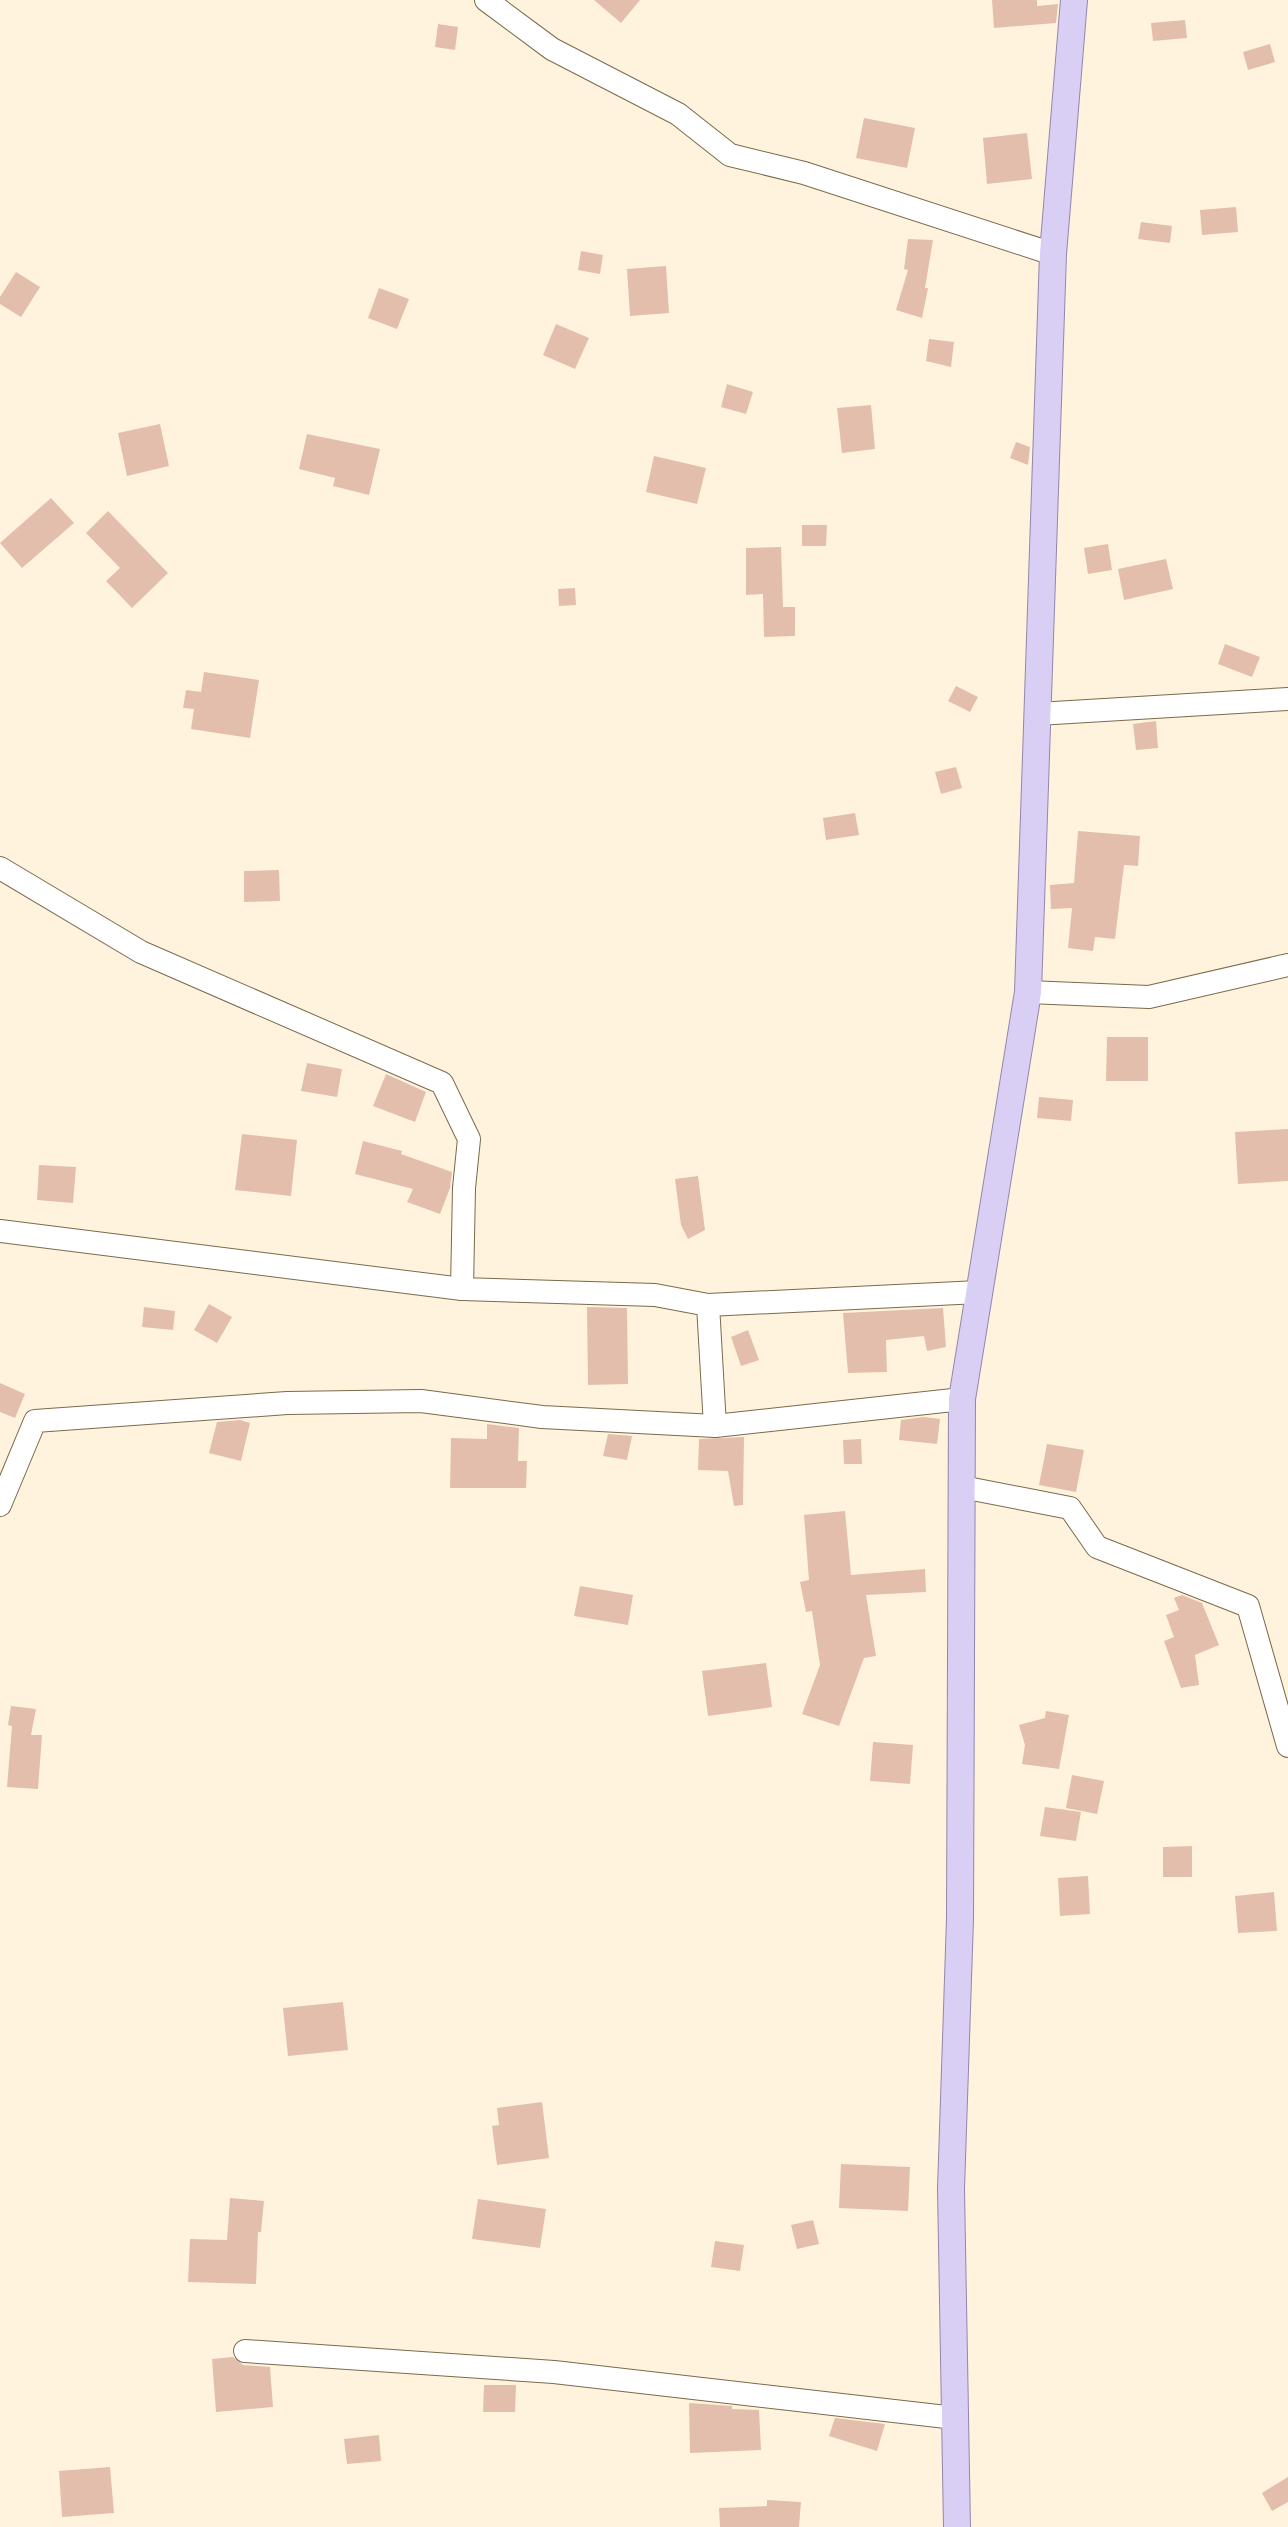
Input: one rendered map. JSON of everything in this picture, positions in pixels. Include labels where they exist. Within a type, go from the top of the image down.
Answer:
[{"type":"main road","points":[[957,2527],[951,2189],[960,1919],[962,1399],[1028,992],[1053,254],[1074,0]]},
{"type":"street","points":[[486,0],[552,49],[678,114],[730,155],[804,173],[1053,254]]},
{"type":"street","points":[[1037,714],[1288,699]]},
{"type":"street","points":[[0,868],[141,952],[442,1083],[469,1139],[464,1188],[462,1289]]},
{"type":"street","points":[[1028,992],[1149,997],[1288,965]]},
{"type":"street","points":[[0,1231],[462,1289],[655,1295],[708,1305],[979,1292]]},
{"type":"street","points":[[708,1305],[715,1426]]},
{"type":"street","points":[[0,1505],[35,1421],[287,1403],[421,1401],[542,1417],[715,1426],[962,1399]]},
{"type":"street","points":[[962,1487],[1070,1508],[1097,1547],[1248,1606],[1288,1746]]},
{"type":"street","points":[[245,2351],[554,2372],[955,2418]]},
{"type":"building","points":[[594,0],[640,0],[621,23]]},
{"type":"building","points":[[992,0],[1037,0],[1037,6],[1058,4],[1056,23],[994,28]]},
{"type":"building","points":[[1185,20],[1187,38],[1153,41],[1151,23]]},
{"type":"building","points":[[438,24],[458,27],[455,50],[435,47]]},
{"type":"building","points":[[1270,44],[1275,62],[1248,70],[1243,52]]},
{"type":"building","points":[[864,118],[915,128],[907,168],[856,158]]},
{"type":"building","points":[[1027,133],[1032,179],[987,184],[983,138]]},
{"type":"building","points":[[1236,207],[1238,232],[1202,235],[1200,210]]},
{"type":"building","points":[[1141,222],[1172,226],[1170,243],[1138,239]]},
{"type":"building","points":[[908,239],[933,240],[922,318],[896,310],[908,270],[904,269]]},
{"type":"building","points":[[581,251],[603,255],[600,274],[578,270]]},
{"type":"building","points":[[666,266],[669,313],[630,316],[627,269]]},
{"type":"building","points":[[16,272],[40,287],[21,317],[0,304],[0,297]]},
{"type":"building","points":[[379,288],[409,299],[397,329],[368,318]]},
{"type":"building","points":[[556,324],[589,338],[575,369],[543,355]]},
{"type":"building","points":[[929,339],[954,342],[951,367],[926,361]]},
{"type":"building","points":[[727,384],[753,392],[746,414],[721,407]]},
{"type":"building","points":[[871,405],[875,449],[842,453],[837,408]]},
{"type":"building","points":[[160,424],[169,466],[127,476],[118,433]]},
{"type":"building","points":[[307,434],[380,449],[369,495],[333,486],[335,478],[299,469]]},
{"type":"building","points":[[1016,442],[1030,447],[1028,465],[1010,458]]},
{"type":"building","points":[[654,456],[706,468],[697,504],[646,492]]},
{"type":"building","points":[[51,498],[74,523],[22,568],[0,543]]},
{"type":"building","points":[[108,511],[168,573],[132,608],[106,581],[120,568],[86,533]]},
{"type":"building","points":[[802,525],[827,525],[826,546],[802,546]]},
{"type":"building","points":[[1108,544],[1112,570],[1088,574],[1084,548]]},
{"type":"building","points":[[781,547],[783,607],[795,607],[795,636],[764,637],[763,594],[746,595],[746,548]]},
{"type":"building","points":[[1166,559],[1173,589],[1124,600],[1118,569]]},
{"type":"building","points":[[575,588],[576,605],[559,606],[558,589]]},
{"type":"building","points":[[1225,644],[1260,657],[1252,677],[1218,664]]},
{"type":"building","points":[[204,672],[259,680],[250,738],[191,729],[194,709],[183,708],[186,690],[201,692]]},
{"type":"building","points":[[956,686],[978,697],[970,712],[948,701]]},
{"type":"building","points":[[1156,721],[1158,748],[1136,750],[1133,724]]},
{"type":"building","points":[[956,767],[962,788],[941,794],[935,772]]},
{"type":"building","points":[[855,813],[859,835],[826,840],[823,818]]},
{"type":"building","points":[[1078,831],[1140,836],[1138,866],[1124,865],[1115,939],[1095,937],[1093,951],[1068,948],[1072,908],[1051,909],[1050,885],[1074,883]]},
{"type":"building","points":[[279,870],[280,901],[244,902],[244,871]]},
{"type":"building","points":[[1107,1037],[1148,1037],[1148,1081],[1106,1081]]},
{"type":"building","points":[[307,1063],[342,1069],[337,1097],[301,1091]]},
{"type":"building","points":[[386,1074],[426,1092],[415,1122],[373,1106]]},
{"type":"building","points":[[1039,1097],[1073,1100],[1071,1121],[1037,1118]]},
{"type":"building","points":[[1288,1129],[1288,1181],[1238,1184],[1235,1132]]},
{"type":"building","points":[[242,1134],[297,1140],[291,1196],[235,1190]]},
{"type":"building","points":[[363,1141],[402,1151],[401,1154],[452,1172],[450,1188],[440,1214],[407,1202],[413,1189],[355,1174]]},
{"type":"building","points":[[39,1165],[76,1167],[73,1203],[37,1200]]},
{"type":"building","points":[[698,1176],[705,1230],[688,1239],[681,1225],[675,1179]]},
{"type":"building","points":[[209,1304],[232,1317],[217,1343],[194,1330]]},
{"type":"building","points":[[144,1307],[175,1311],[173,1330],[142,1327]]},
{"type":"building","points":[[587,1307],[627,1308],[628,1384],[588,1385]]},
{"type":"building","points":[[943,1308],[946,1347],[927,1351],[924,1336],[886,1340],[887,1372],[848,1373],[843,1313]]},
{"type":"building","points":[[748,1330],[759,1360],[741,1366],[731,1337]]},
{"type":"building","points":[[0,1383],[25,1394],[15,1418],[0,1412]]},
{"type":"building","points":[[924,1417],[940,1419],[937,1444],[899,1440],[901,1420]]},
{"type":"building","points":[[240,1420],[250,1423],[241,1461],[209,1453],[217,1422]]},
{"type":"building","points":[[487,1424],[519,1428],[518,1461],[527,1461],[526,1488],[450,1488],[451,1438],[487,1439]]},
{"type":"building","points":[[608,1434],[632,1436],[627,1460],[603,1456]]},
{"type":"building","points":[[744,1437],[743,1505],[734,1506],[728,1471],[698,1470],[699,1439]]},
{"type":"building","points":[[861,1439],[862,1464],[844,1464],[843,1440]]},
{"type":"building","points":[[1047,1444],[1084,1450],[1076,1492],[1039,1485]]},
{"type":"building","points":[[845,1511],[851,1575],[925,1569],[926,1592],[866,1595],[876,1656],[864,1658],[839,1726],[802,1714],[820,1665],[812,1611],[806,1612],[800,1582],[809,1580],[804,1515]]},
{"type":"building","points":[[580,1586],[633,1595],[628,1625],[574,1616]]},
{"type":"building","points":[[1182,1595],[1202,1603],[1219,1645],[1195,1655],[1199,1685],[1181,1688],[1164,1641],[1174,1637],[1166,1615],[1179,1610],[1174,1598]]},
{"type":"building","points":[[766,1663],[772,1707],[708,1716],[702,1671]]},
{"type":"building","points":[[11,1706],[36,1709],[31,1735],[42,1735],[38,1789],[7,1787]]},
{"type":"building","points":[[1046,1711],[1069,1715],[1059,1769],[1022,1764],[1025,1745],[1019,1725],[1045,1718]]},
{"type":"building","points":[[873,1742],[913,1745],[910,1784],[870,1781]]},
{"type":"building","points":[[1072,1775],[1104,1781],[1097,1814],[1066,1808]]},
{"type":"building","points":[[1045,1807],[1081,1812],[1076,1841],[1040,1836]]},
{"type":"building","points":[[1192,1846],[1192,1877],[1163,1877],[1163,1847]]},
{"type":"building","points":[[1088,1876],[1090,1914],[1060,1916],[1058,1878]]},
{"type":"building","points":[[1274,1892],[1277,1931],[1238,1933],[1235,1896]]},
{"type":"building","points":[[343,2002],[348,2050],[288,2056],[283,2008]]},
{"type":"building","points":[[542,2102],[549,2158],[497,2165],[492,2126],[499,2125],[497,2108]]},
{"type":"building","points":[[841,2164],[910,2167],[908,2211],[839,2208]]},
{"type":"building","points":[[230,2198],[264,2201],[261,2232],[258,2232],[256,2284],[188,2282],[190,2239],[227,2240]]},
{"type":"building","points":[[478,2199],[546,2209],[540,2248],[472,2239]]},
{"type":"building","points":[[813,2220],[819,2244],[797,2249],[791,2225]]},
{"type":"building","points":[[715,2241],[744,2245],[740,2271],[711,2267]]},
{"type":"building","points":[[233,2357],[243,2365],[270,2367],[273,2407],[216,2412],[212,2359]]},
{"type":"building","points":[[484,2385],[516,2385],[515,2412],[483,2412]]},
{"type":"building","points":[[689,2403],[759,2410],[761,2450],[690,2453]]},
{"type":"building","points":[[835,2418],[885,2424],[877,2451],[829,2436]]},
{"type":"building","points":[[379,2435],[381,2461],[347,2464],[344,2439]]},
{"type":"building","points":[[110,2467],[114,2513],[62,2517],[59,2471]]},
{"type":"building","points":[[1288,2477],[1288,2502],[1272,2511],[1262,2493]]},
{"type":"building","points":[[767,2500],[801,2502],[799,2527],[720,2527],[719,2508],[767,2506]]}]
